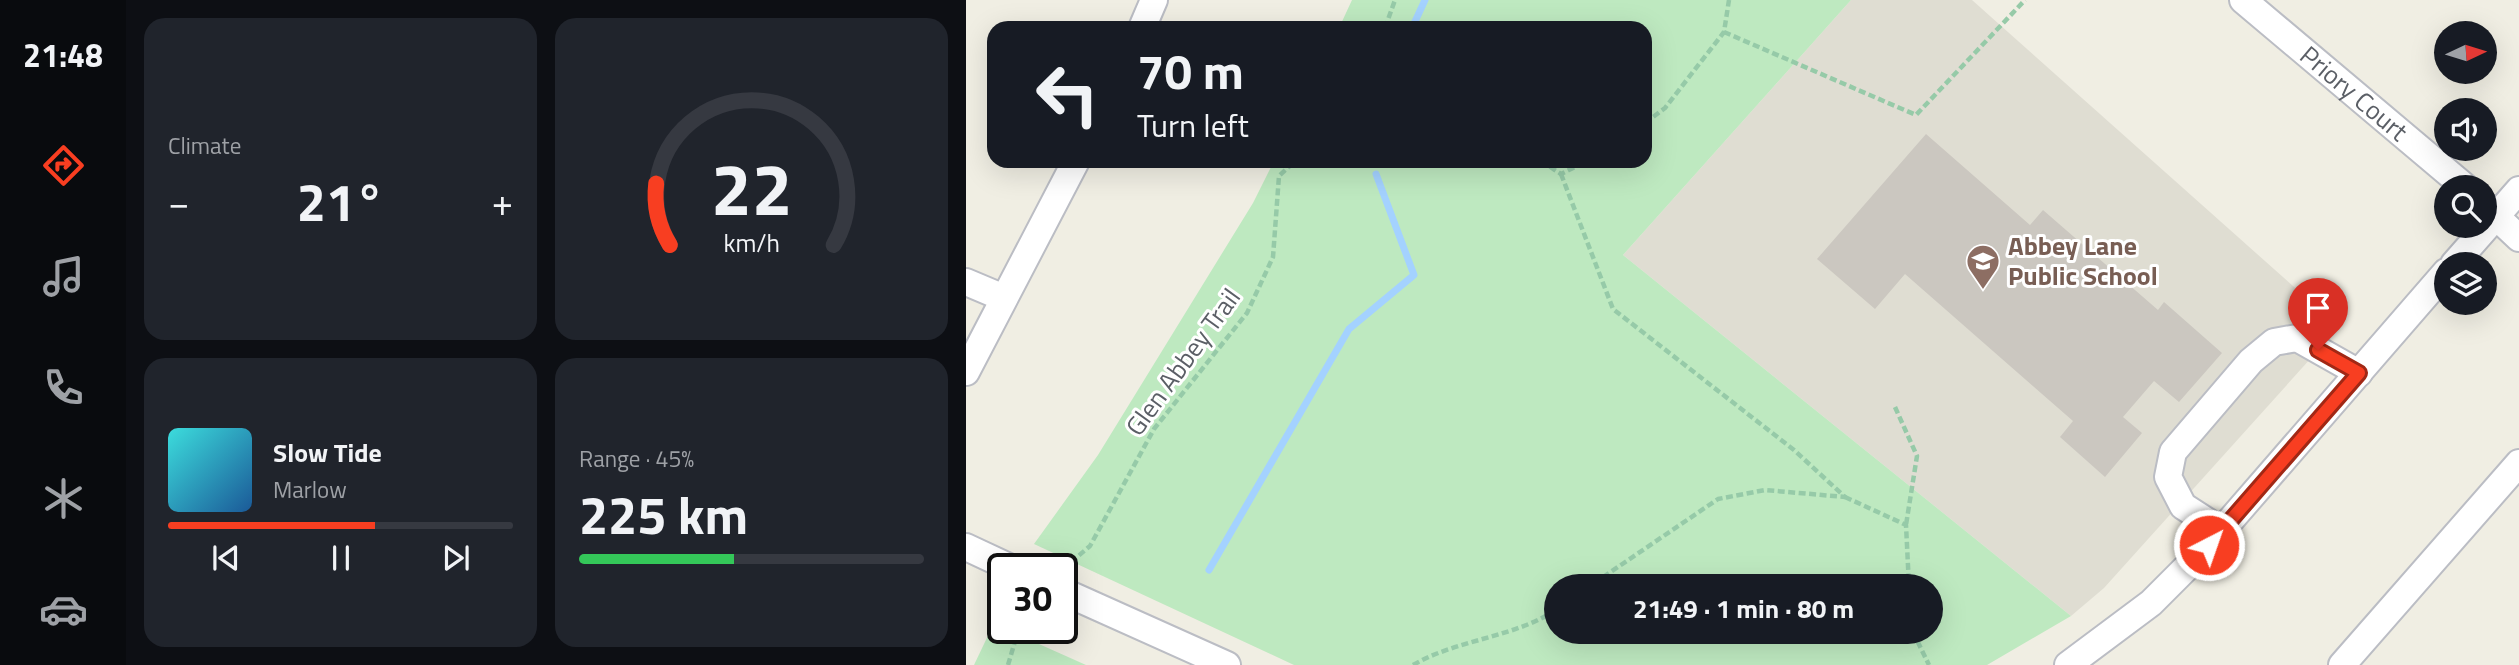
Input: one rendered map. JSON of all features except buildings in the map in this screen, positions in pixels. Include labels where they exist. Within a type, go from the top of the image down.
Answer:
[{"type":"street","points":[[1145,21],[1154,0]]},
{"type":"street","name":"Priory Court","points":[[2243,0],[2451,175]]},
{"type":"street","points":[[966,372],[1072,168]]},
{"type":"street","points":[[2497,206],[2519,190]]},
{"type":"street","points":[[2497,216],[2519,238]]},
{"type":"street","points":[[966,282],[1003,298]]},
{"type":"street","points":[[2068,665],[2151,603],[2222,531],[2434,286]]},
{"type":"street","points":[[2222,531],[2183,506],[2168,477],[2173,452],[2251,362],[2274,342],[2297,338],[2359,373]]},
{"type":"street","points":[[2342,665],[2519,463]]},
{"type":"street","points":[[966,547],[987,557]]},
{"type":"street","points":[[1078,598],[1227,665]]},
{"type":"path","points":[[1388,21],[1395,0]]},
{"type":"path","points":[[1652,118],[1665,108],[1724,32],[1729,0]]},
{"type":"path","points":[[1724,32],[1916,115],[2025,0]]},
{"type":"path","name":"Glen Abbey Trail","points":[[1078,556],[1090,546],[1154,429],[1247,313],[1273,257],[1279,176],[1287,168]]},
{"type":"path","points":[[1552,168],[1561,174],[1612,309],[1794,450],[1845,497],[1906,525]]},
{"type":"path","points":[[1561,174],[1573,168]]},
{"type":"path","points":[[1895,407],[1917,456],[1906,525],[1908,574]]},
{"type":"path","points":[[1608,574],[1718,499],[1765,490],[1845,497]]},
{"type":"path","points":[[1413,665],[1434,653],[1544,618]]},
{"type":"path","points":[[1008,665],[1014,644]]},
{"type":"path","points":[[1919,644],[1929,665]]},
{"type":"shaded area","name":"Abbey Lane Public School","points":[[1851,0],[1972,0],[2339,327],[2104,588],[2071,616],[1623,255]]},
{"type":"green space","points":[[1352,0],[1851,0],[1623,255],[2071,616],[1987,665],[1294,665],[1078,564],[1078,553],[1053,553],[1034,544],[1098,455],[1253,203],[1270,168],[1652,168],[1652,21],[1342,21]]},
{"type":"green space","points":[[987,638],[987,644],[1039,644],[1086,665],[974,665]]},
{"type":"waterway","points":[[1415,21],[1425,0]]},
{"type":"waterway","points":[[1209,570],[1349,329],[1414,275],[1376,174]]},
{"type":"place","name":"Abbey Lane Public School","points":[[1983,291]]},
{"type":"route","points":[[2209,545],[2359,373],[2318,350]]}]
